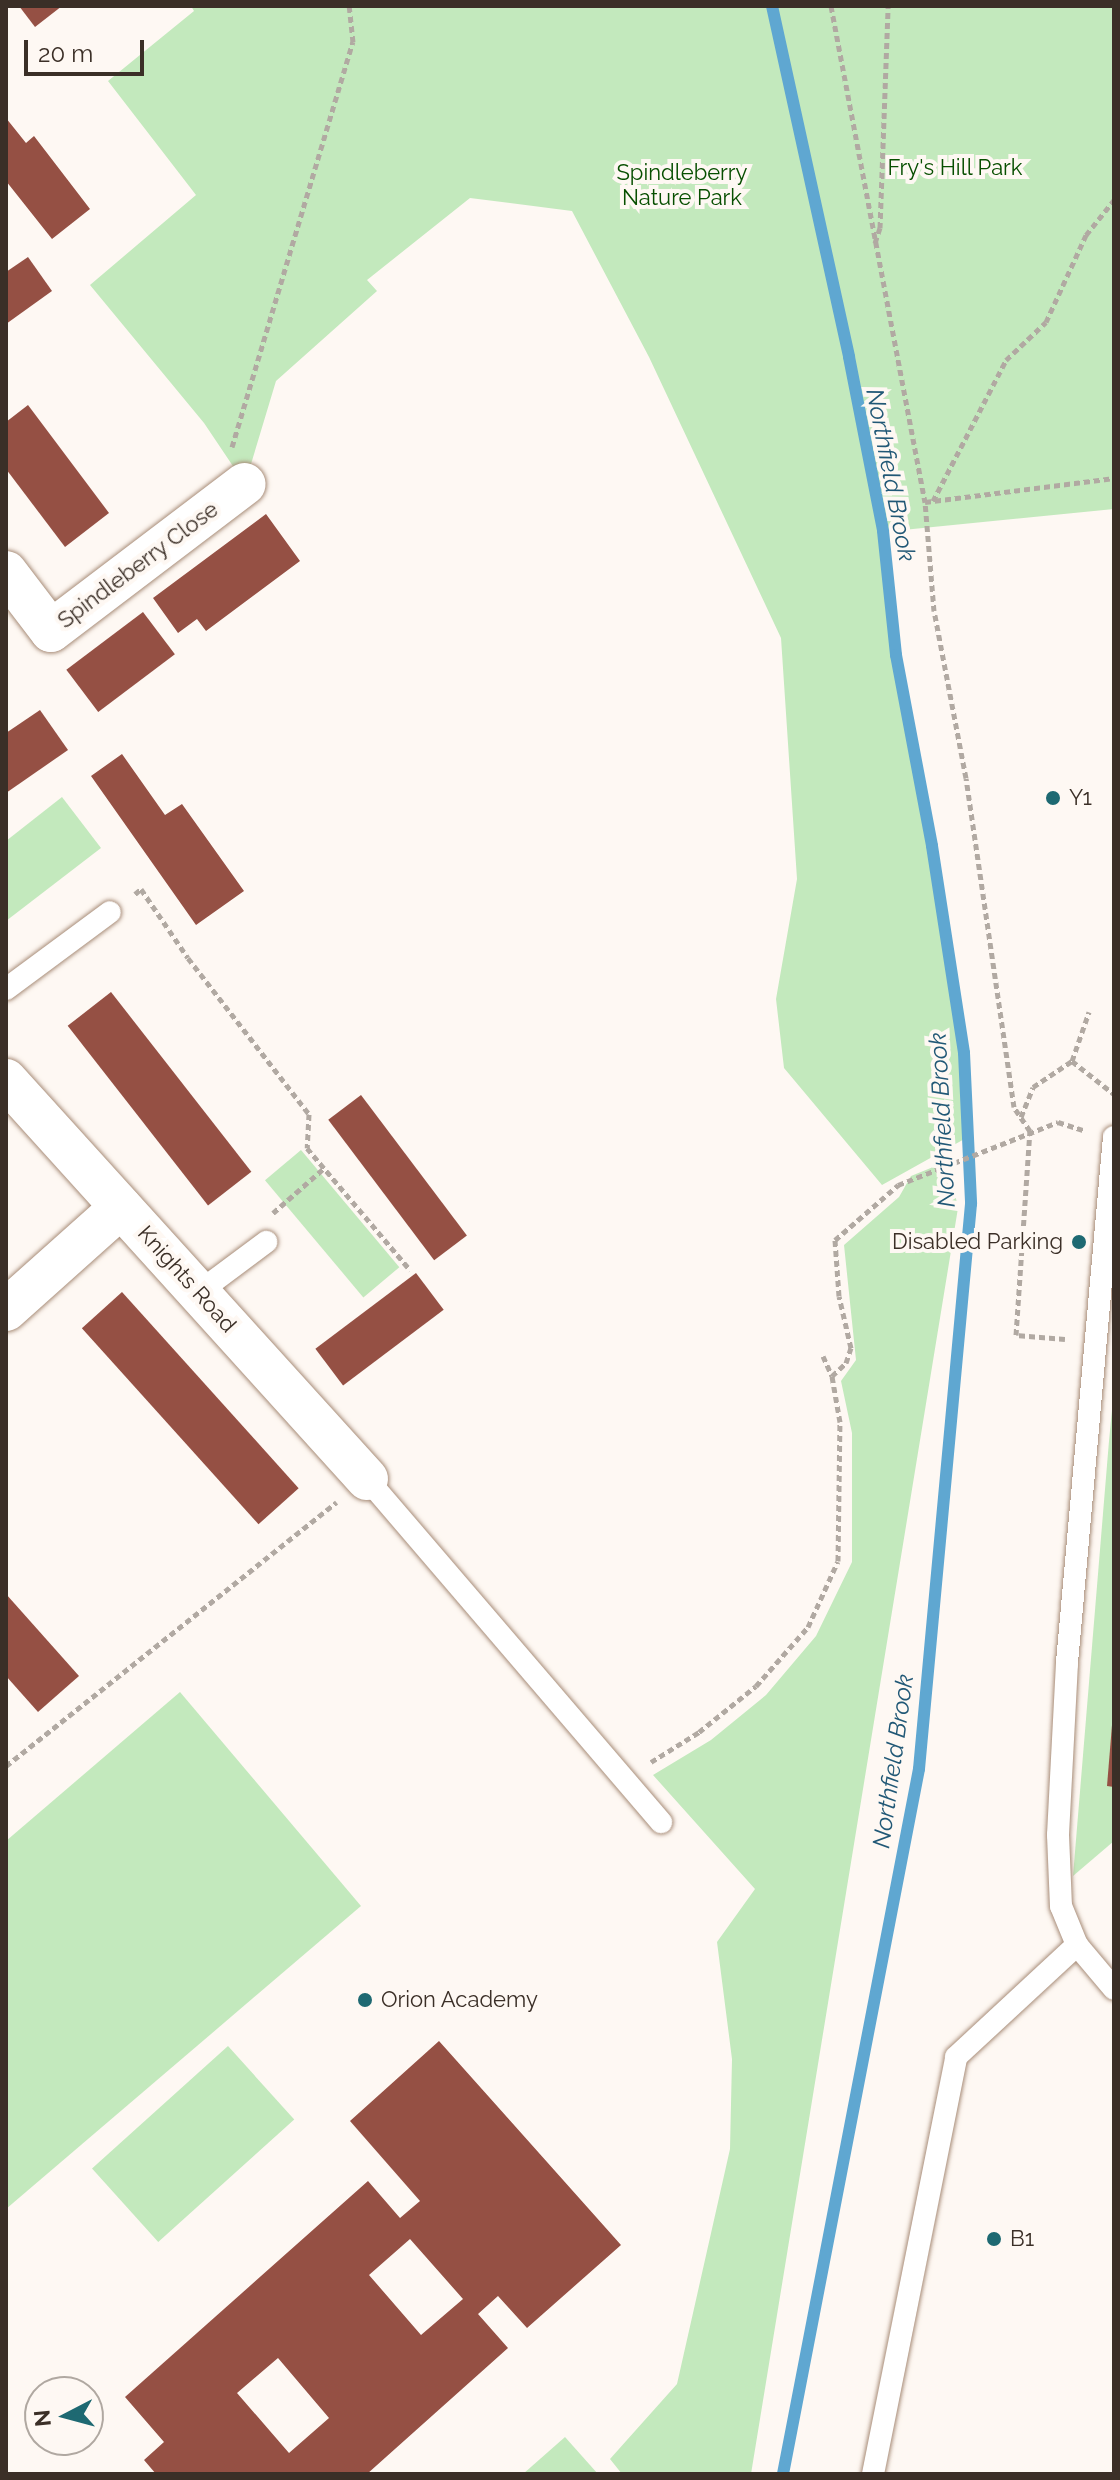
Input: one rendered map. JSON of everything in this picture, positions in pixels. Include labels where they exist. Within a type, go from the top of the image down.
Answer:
[{"type":"street","name":"Spindleberry Close","points":[[6,572],[51,631],[229,496]]},
{"type":"street","name":"Knights Road","points":[[6,1080],[367,1479]]},
{"type":"street","points":[[6,1310],[121,1207]]},
{"type":"lane","points":[[6,989],[110,912]]},
{"type":"lane","points":[[1103,1135],[1095,1341],[1067,1663],[1058,1835],[1061,1906],[1077,1945],[1114,1989]]},
{"type":"lane","points":[[199,1292],[266,1242]]},
{"type":"lane","points":[[367,1479],[661,1822]]},
{"type":"lane","points":[[873,2474],[956,2057],[1077,1945]]},
{"type":"path","points":[[229,496],[353,42],[349,6]]},
{"type":"path","points":[[831,6],[874,244],[929,502],[934,611],[966,778],[1014,1107],[1030,1131],[1016,1335],[1095,1341]]},
{"type":"path","points":[[874,244],[880,228],[888,6]]},
{"type":"path","points":[[929,502],[1006,360],[1046,322],[1086,235],[1114,200]]},
{"type":"path","points":[[929,502],[1114,478]]},
{"type":"path","points":[[110,912],[141,889],[188,958],[309,1114],[307,1148],[410,1270]]},
{"type":"path","points":[[1021,1118],[1033,1087],[1072,1061],[1089,1012]]},
{"type":"path","points":[[1072,1061],[1114,1094]]},
{"type":"path","points":[[832,1376],[846,1363],[851,1348],[839,1296],[835,1240],[898,1185],[1030,1131],[1058,1122],[1103,1135]]},
{"type":"path","points":[[266,1242],[265,1220],[324,1168]]},
{"type":"path","points":[[625,1781],[699,1732],[756,1686],[808,1627],[838,1561],[840,1422],[832,1376],[823,1356]]},
{"type":"path","points":[[6,1766],[367,1479]]},
{"type":"green space","points":[[191,6],[1114,6],[1114,509],[883,532],[896,655],[932,846],[964,1053],[968,1137],[882,1185],[784,1068],[776,999],[797,879],[781,638],[649,357],[572,211],[470,198],[367,280],[377,291],[276,381],[245,484],[204,423],[90,285],[196,195],[108,81],[194,11]]},
{"type":"green space","points":[[62,797],[101,848],[6,921],[6,841]]},
{"type":"green space","points":[[301,1150],[399,1267],[363,1297],[265,1180]]},
{"type":"green space","points":[[948,1161],[958,1208],[751,2474],[622,2474],[610,2459],[677,2384],[730,2149],[732,2059],[717,1942],[755,1889],[653,1775],[711,1740],[766,1695],[816,1636],[852,1562],[852,1433],[841,1381],[856,1360],[844,1245],[899,1197],[911,1176]]},
{"type":"green space","points":[[1114,1389],[1114,1841],[1073,1876],[1109,1441]]},
{"type":"green space","points":[[180,1692],[361,1906],[6,2209],[6,1841]]},
{"type":"green space","points":[[228,2046],[294,2120],[158,2242],[92,2168]]},
{"type":"green space","points":[[565,2437],[598,2474],[523,2474]]},
{"type":"building","points":[[19,6],[62,6],[35,27]]},
{"type":"building","points":[[6,118],[26,143],[34,136],[90,209],[52,239],[6,181]]},
{"type":"building","points":[[28,257],[52,291],[6,324],[6,272]]},
{"type":"building","points":[[28,405],[109,513],[65,547],[6,469],[6,422]]},
{"type":"building","points":[[266,514],[300,561],[206,631],[197,619],[178,633],[153,598]]},
{"type":"building","points":[[143,612],[175,654],[98,712],[66,670]]},
{"type":"building","points":[[40,710],[68,750],[6,793],[6,733]]},
{"type":"building","points":[[122,754],[165,815],[182,804],[244,891],[196,925],[91,776]]},
{"type":"building","points":[[111,992],[251,1172],[208,1206],[68,1026]]},
{"type":"building","points":[[361,1095],[467,1236],[434,1260],[328,1120]]},
{"type":"building","points":[[416,1273],[444,1310],[343,1386],[315,1349]]},
{"type":"building","points":[[122,1292],[299,1488],[259,1524],[82,1328]]},
{"type":"building","points":[[6,1594],[79,1676],[38,1712],[6,1676]]},
{"type":"building","points":[[1114,1726],[1114,1787],[1107,1786]]},
{"type":"building","points":[[439,2041],[621,2245],[527,2328],[498,2296],[478,2314],[508,2348],[367,2474],[156,2474],[144,2460],[164,2442],[125,2397],[368,2181],[400,2218],[420,2201],[350,2121]],"holes":[[[410,2239],[463,2299],[421,2335],[369,2275]],[[278,2358],[329,2418],[289,2453],[237,2393]]]},
{"type":"waterway","name":"Northfield Brook","points":[[772,6],[849,357],[883,531],[896,655],[932,846],[964,1053],[971,1204],[919,1769],[783,2474]]},
{"type":"place","name":"Y1","points":[[1053,798]]},
{"type":"place","name":"Disabled Parking","points":[[1079,1242]]},
{"type":"place","name":"Orion Academy","points":[[365,2000]]},
{"type":"place","name":"B1","points":[[994,2239]]},
{"type":"park label","name":"Fry's Hill Park","points":[[955,168]]},
{"type":"park label","name":"Spindleberry Nature Park","points":[[682,184]]}]
